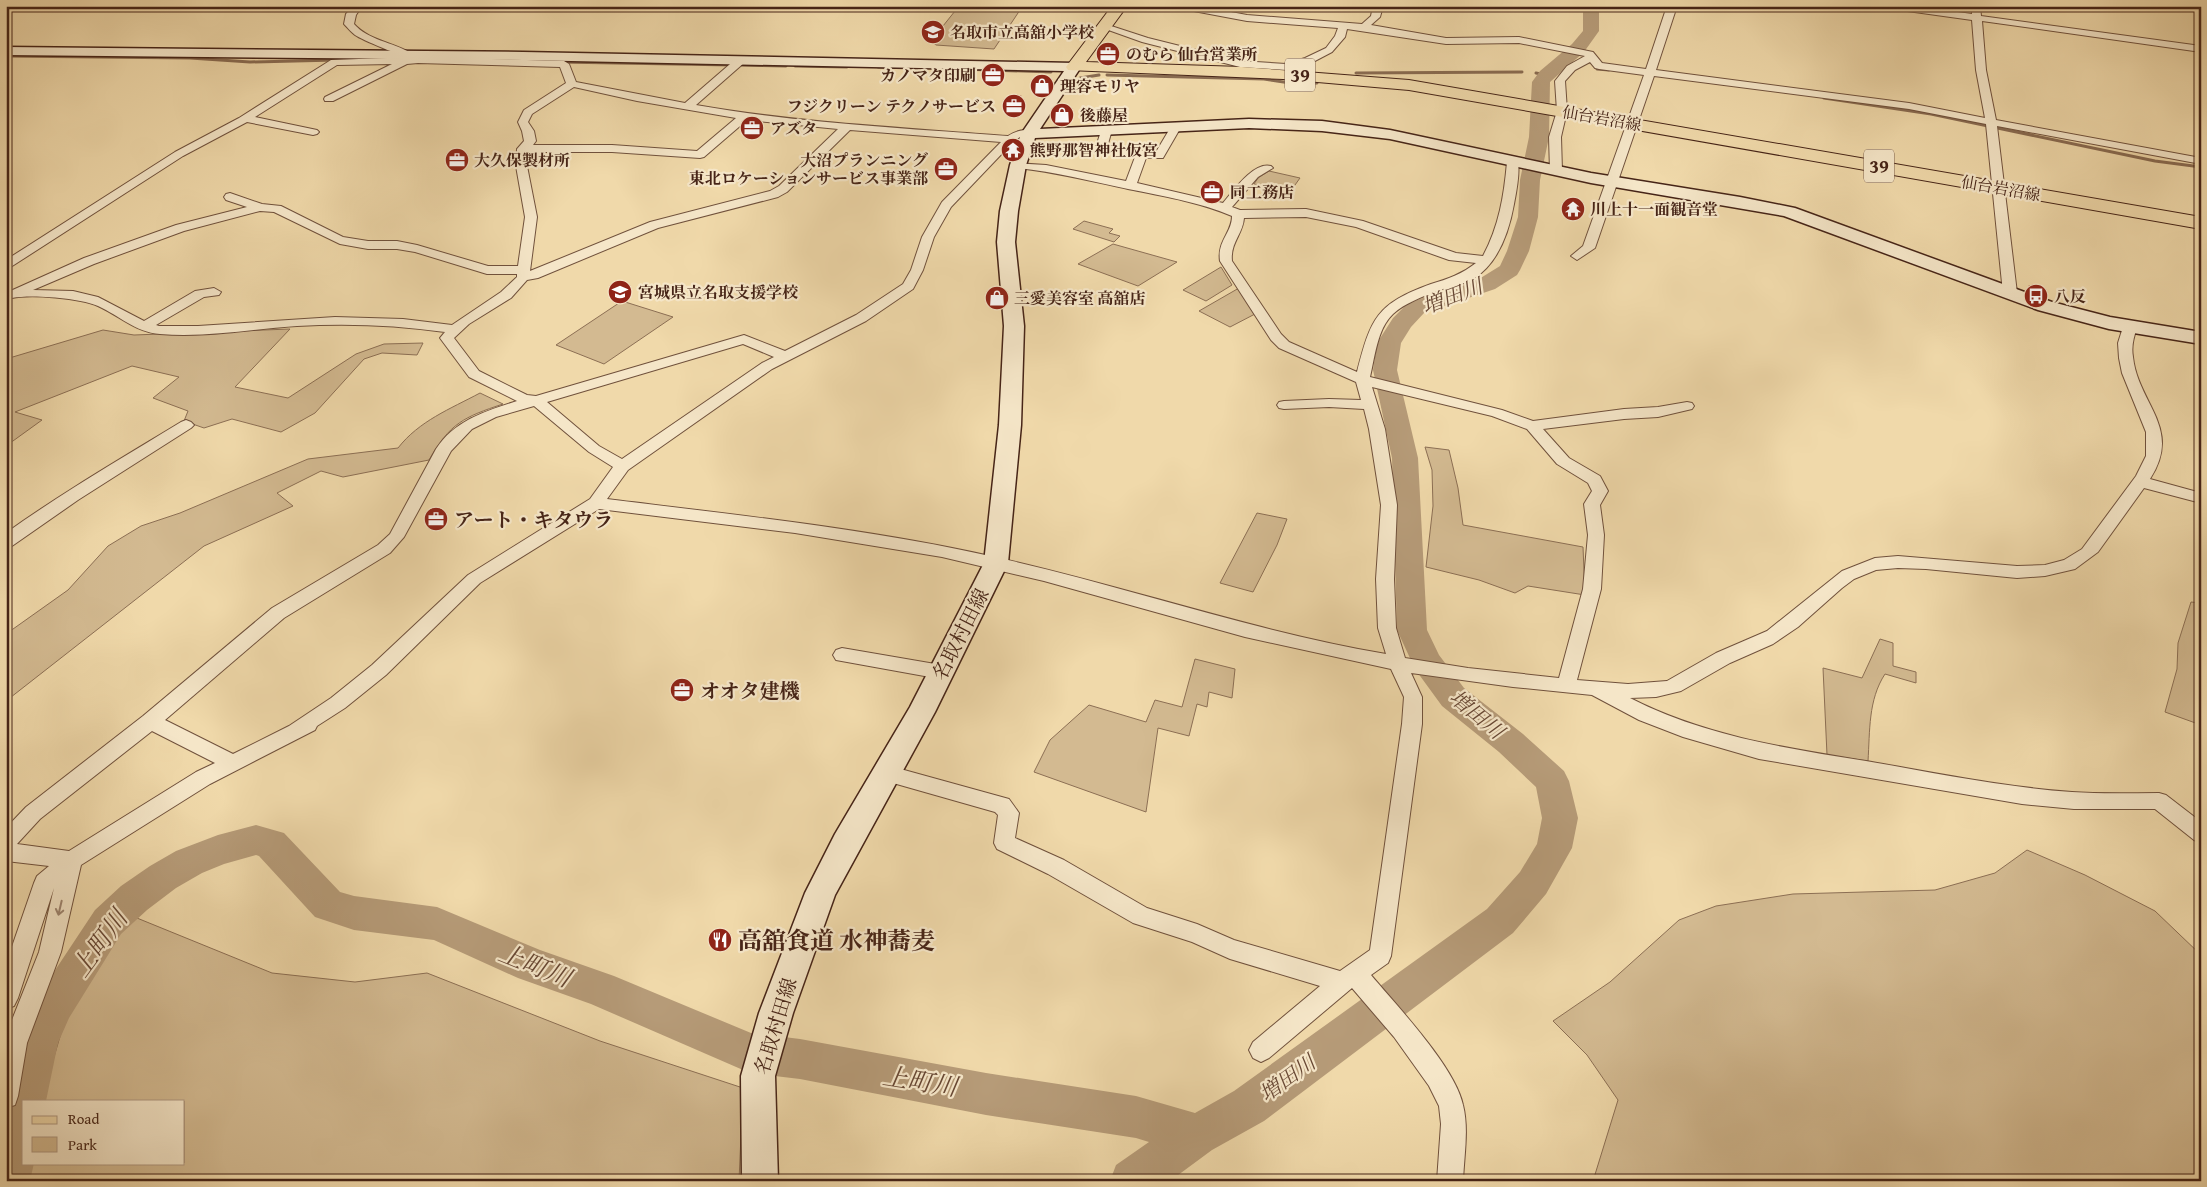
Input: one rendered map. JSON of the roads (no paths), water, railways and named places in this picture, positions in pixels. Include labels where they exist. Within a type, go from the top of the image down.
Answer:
[{"type":"main road","points":[[1074,67],[1120,6]]},
{"type":"main road","name":"仙台岩沼線","points":[[1074,67],[1208,71],[1408,85],[2201,223]]},
{"type":"street","points":[[358,6],[351,14],[349,24],[354,31],[400,50],[413,59]]},
{"type":"street","points":[[1184,6],[1270,21],[1364,27],[1446,41],[1505,39],[1561,47],[1590,56],[1599,66],[1649,74],[1909,106],[1991,125],[2201,161]]},
{"type":"street","points":[[1364,27],[1375,16],[1378,6]]},
{"type":"street","points":[[1577,256],[1588,248],[1613,182],[1672,6]]},
{"type":"street","points":[[1893,6],[2201,50]]},
{"type":"street","points":[[1976,6],[1981,70],[1991,125],[2010,293]]},
{"type":"street","points":[[1208,71],[1216,64],[1287,67],[1309,60],[1329,50],[1340,37],[1343,26]]},
{"type":"street","points":[[1105,27],[1240,64]]},
{"type":"street","points":[[6,51],[564,64],[572,84]]},
{"type":"street","points":[[1553,170],[1555,136],[1560,110],[1560,81],[1571,68],[1590,56]]},
{"type":"street","points":[[329,99],[413,59]]},
{"type":"street","points":[[6,266],[179,154],[249,119],[331,65],[413,59],[741,60],[1074,67]]},
{"type":"street","points":[[687,107],[741,60]]},
{"type":"street","name":"名取村田線","points":[[760,1181],[758,1076],[776,1012],[820,893],[941,672],[996,563],[1010,425],[1014,326],[1006,242],[1009,211],[1018,165],[1020,136],[1074,67]]},
{"type":"street","points":[[622,466],[594,449],[535,400],[524,399],[474,374],[447,338],[454,329],[518,284],[524,274],[531,212],[522,178],[520,158],[523,149],[530,141],[523,122],[528,112],[572,84],[687,107],[745,116],[847,127],[1020,136],[1247,124],[1328,126],[1400,137],[1613,182],[1789,212],[2010,293],[2071,313],[2130,327],[2201,338]]},
{"type":"street","points":[[523,149],[573,146],[634,148],[700,155],[745,116]]},
{"type":"street","points":[[249,119],[313,132]]},
{"type":"street","points":[[230,197],[260,207],[277,209],[340,240],[417,248],[487,270],[533,275],[654,226],[774,194],[783,189],[847,127]]},
{"type":"street","points":[[1106,130],[1100,154],[1159,156],[1176,127]]},
{"type":"street","points":[[6,998],[45,883],[72,860],[203,778],[297,729],[354,703],[371,687],[379,670],[474,579],[596,503],[622,466],[729,391],[785,356],[861,318],[908,286],[917,270],[928,237],[946,204],[1020,136]]},
{"type":"street","points":[[1130,186],[1142,154]]},
{"type":"street","points":[[1261,1050],[1380,956],[1412,724],[1413,697],[1402,663],[1387,628],[1385,601],[1389,506],[1384,466],[1366,381],[1374,332],[1387,312],[1413,296],[1468,276],[1487,260],[1501,235],[1509,204],[1516,162]]},
{"type":"street","points":[[1018,165],[1046,168],[1130,186],[1225,208],[1238,214],[1306,213],[1359,224],[1454,257],[1487,260]]},
{"type":"street","points":[[1225,208],[1254,175],[1267,168]]},
{"type":"street","points":[[9,295],[89,260],[180,228],[260,207]]},
{"type":"street","points":[[1238,214],[1238,222],[1225,245],[1226,260],[1276,337],[1292,350],[1366,381],[1497,413],[1532,426],[1624,414],[1658,412],[1686,406]]},
{"type":"street","points":[[144,327],[200,294],[214,292]]},
{"type":"street","points":[[9,295],[38,293],[79,297],[100,302],[119,312],[135,325],[157,330],[187,330],[318,321],[418,323],[454,329]]},
{"type":"street","points":[[596,503],[910,544],[996,563],[1255,633],[1459,673],[1593,688],[1637,690],[1666,688],[1744,648],[1778,634],[1825,595],[1838,579],[1858,568],[1881,563],[1910,563],[2044,571],[2065,567],[2085,556],[2141,482],[2155,452],[2153,429],[2127,364],[2124,340],[2130,327]]},
{"type":"street","points":[[6,842],[33,813],[150,721],[278,613],[384,549],[396,537],[444,450],[451,440],[467,426],[491,414],[535,400],[744,339],[785,356]]},
{"type":"street","points":[[1284,405],[1329,403],[1370,405]]},
{"type":"street","points":[[6,542],[89,485],[186,425]]},
{"type":"street","points":[[1532,426],[1563,461],[1594,480],[1600,491],[1597,499],[1592,504],[1596,535],[1592,589],[1566,685]]},
{"type":"street","points":[[2141,482],[2201,498]]},
{"type":"street","points":[[842,655],[941,672]]},
{"type":"street","points":[[1593,688],[1646,715],[1735,746],[2022,796],[2074,802],[2159,800],[2201,834]]},
{"type":"street","points":[[150,721],[232,762]]},
{"type":"street","points":[[886,773],[1002,805],[1009,813],[1004,843],[1056,867],[1141,916],[1197,934],[1245,954],[1353,979],[1402,1029],[1438,1078],[1451,1104],[1453,1124],[1450,1181]]},
{"type":"street","points":[[6,852],[72,860]]},
{"type":"street","points":[[6,1096],[15,1043],[13,1035],[50,952],[72,860]]},
{"type":"waterway","name":"増田川","points":[[1197,1135],[1249,1106],[1500,921],[1533,883],[1554,848],[1560,818],[1552,781],[1511,743],[1453,697],[1426,661],[1412,630],[1405,458],[1385,370],[1389,343],[1401,323],[1416,308],[1487,284],[1509,270],[1518,251],[1528,217],[1530,180],[1539,137],[1541,82],[1546,75],[1578,48],[1591,31],[1591,6]]},
{"type":"waterway","points":[[6,56],[190,58],[250,62],[336,60]]},
{"type":"waterway","points":[[559,62],[733,65]]},
{"type":"waterway","points":[[739,65],[786,66]]},
{"type":"waterway","points":[[795,66],[847,67]]},
{"type":"waterway","points":[[878,67],[926,68]]},
{"type":"waterway","points":[[933,68],[1051,72]]},
{"type":"waterway","points":[[1597,69],[1609,70]]},
{"type":"waterway","points":[[1356,73],[1522,72]]},
{"type":"waterway","points":[[1536,73],[1546,75]]},
{"type":"waterway","points":[[1080,78],[1099,75]]},
{"type":"waterway","points":[[1107,75],[1264,79],[1297,84],[1317,83]]},
{"type":"waterway","points":[[1824,98],[1931,114],[2155,161],[2201,167]]},
{"type":"waterway","name":"上町川","points":[[25,1100],[38,1043],[54,1006],[108,922],[134,898],[163,877],[189,862],[218,850],[256,840],[271,844],[328,905],[354,913],[437,924],[532,965],[600,989],[750,1053],[800,1059],[986,1094],[1136,1117],[1197,1135]]},
{"type":"waterway","name":"上町川","points":[[8,1181],[22,1115]]},
{"type":"waterway","name":"増田川","points":[[1132,1181],[1197,1135]]},
{"type":"place","name":"名取市立高舘小学校","points":[[933,32]]},
{"type":"place","name":"のむら 仙台営業所","points":[[1108,54]]},
{"type":"place","name":"カノマタ印刷","points":[[993,75]]},
{"type":"place","name":"理容モリヤ","points":[[1042,86]]},
{"type":"place","name":"フジクリーン テクノサービス","points":[[1014,106]]},
{"type":"place","name":"後藤屋","points":[[1062,115]]},
{"type":"place","name":"アズタ","points":[[752,128]]},
{"type":"place","name":"熊野那智神社仮宮","points":[[1013,150]]},
{"type":"place","name":"大久保製材所","points":[[457,160]]},
{"type":"place","name":"大沼プランニング 東北ロケーションサービス事業部","points":[[946,169]]},
{"type":"place","name":"同工務店","points":[[1212,192]]},
{"type":"place","name":"川上十一面観音堂","points":[[1573,209]]},
{"type":"place","name":"宮城県立名取支援学校","points":[[620,292]]},
{"type":"place","name":"八反","points":[[2036,296]]},
{"type":"place","name":"三愛美容室 高舘店","points":[[997,298]]},
{"type":"place","name":"アート・キタウラ","points":[[436,519]]},
{"type":"place","name":"オオタ建機","points":[[682,690]]},
{"type":"place","name":"高舘食道 水神蕎麦","points":[[720,940]]}]
